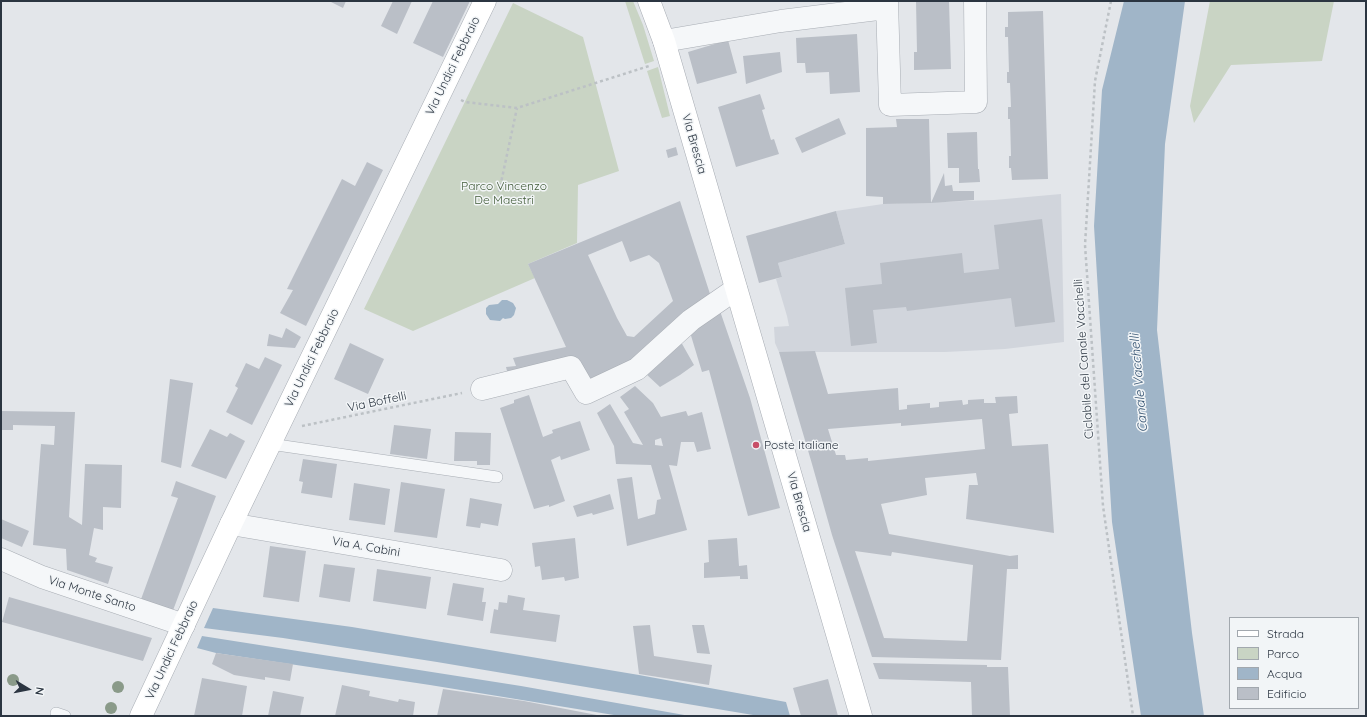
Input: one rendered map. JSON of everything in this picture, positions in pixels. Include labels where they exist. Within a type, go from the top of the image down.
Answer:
[{"type":"street","name":"Via Undici Febbraio","points":[[141,716],[231,524],[485,1]]},
{"type":"street","name":"Via Brescia","points":[[649,1],[666,50],[861,716]]},
{"type":"street","points":[[666,50],[781,21],[886,4],[890,105],[976,102],[975,1]]},
{"type":"street","points":[[482,389],[571,367],[586,393],[637,369],[691,320],[736,289]]},
{"type":"street","name":"Via A. Cabini","points":[[231,524],[501,570]]},
{"type":"street","name":"Via Monte Santo","points":[[1,559],[42,577],[184,625]]},
{"type":"lane","points":[[273,438],[497,477]]},
{"type":"path","name":"Ciclabile del Canale Vacchelli","points":[[1111,1],[1095,81],[1085,245],[1103,506],[1133,716]]},
{"type":"path","points":[[460,100],[465,102],[517,108],[666,50]]},
{"type":"path","points":[[499,192],[517,108]]},
{"type":"path","name":"Via Boffelli","points":[[273,438],[482,389]]},
{"type":"shaded area","points":[[1061,194],[1064,342],[1005,349],[945,352],[779,352],[775,343],[774,327],[789,326],[776,279],[782,277],[778,263],[845,244],[836,211],[883,204],[994,200]]},
{"type":"green space","points":[[625,1],[633,1],[643,25],[654,61],[645,64]]},
{"type":"green space","points":[[1210,1],[1334,1],[1322,61],[1231,65],[1194,123],[1190,106]]},
{"type":"green space","name":"Parco Vincenzo De Maestri","points":[[513,3],[583,37],[619,171],[578,185],[577,243],[528,264],[535,278],[413,331],[364,309]]},
{"type":"green space","points":[[658,67],[670,116],[662,118],[647,71]]},
{"type":"water","name":"Canale Vacchelli","points":[[1124,1],[1185,1],[1165,144],[1157,330],[1192,633],[1204,716],[1141,716],[1112,522],[1094,226],[1102,90]]},
{"type":"water","points":[[502,300],[507,300],[513,303],[516,308],[514,315],[511,318],[503,318],[500,321],[490,320],[486,314],[486,308],[489,305],[498,304]]},
{"type":"water","points":[[213,608],[352,627],[639,675],[786,702],[790,716],[759,716],[437,662],[283,638],[204,628]]},
{"type":"water","points":[[202,636],[521,686],[690,716],[620,716],[430,685],[216,653],[197,648]]},
{"type":"building","points":[[329,1],[346,1],[343,8]]},
{"type":"building","points":[[393,1],[412,1],[397,34],[381,26]]},
{"type":"building","points":[[433,1],[470,1],[443,57],[413,43]]},
{"type":"building","points":[[916,1],[949,1],[951,69],[914,70],[914,52],[917,52]]},
{"type":"building","points":[[1043,11],[1048,179],[1012,180],[1011,168],[1009,168],[1009,156],[1011,156],[1010,119],[1008,119],[1008,107],[1011,107],[1010,83],[1007,83],[1007,72],[1009,72],[1008,37],[1005,37],[1005,27],[1008,27],[1008,12]]},
{"type":"building","points":[[857,34],[860,92],[830,94],[829,72],[806,73],[805,63],[797,63],[796,38]]},
{"type":"building","points":[[728,40],[737,73],[697,84],[688,52]]},
{"type":"building","points":[[780,52],[782,72],[746,84],[743,56]]},
{"type":"building","points":[[760,94],[765,109],[762,110],[771,140],[774,139],[779,154],[736,167],[718,107]]},
{"type":"building","points":[[839,118],[846,134],[802,153],[795,138]]},
{"type":"building","points":[[896,119],[929,119],[931,203],[883,204],[883,197],[866,196],[866,128],[897,127]]},
{"type":"building","points":[[977,132],[978,169],[980,182],[959,183],[959,168],[948,168],[947,133]]},
{"type":"building","points":[[676,147],[678,155],[668,158],[666,150]]},
{"type":"building","points":[[367,162],[383,170],[306,326],[280,313],[293,290],[287,289],[342,179],[355,186]]},
{"type":"building","points":[[944,173],[945,186],[952,185],[953,191],[974,191],[974,200],[931,203]]},
{"type":"building","points":[[680,201],[711,297],[643,355],[587,384],[578,367],[509,379],[506,367],[516,366],[513,358],[566,347],[528,264]],"holes":[[[622,241],[630,262],[649,255],[659,263],[673,301],[634,337],[627,336],[617,318],[588,255]]]},
{"type":"building","points":[[836,211],[845,244],[778,263],[782,277],[759,283],[746,236]]},
{"type":"building","points":[[1042,219],[1055,322],[1015,327],[1011,298],[907,311],[906,307],[873,310],[877,343],[851,346],[845,288],[882,284],[880,263],[962,253],[964,273],[999,269],[994,225]]},
{"type":"building","points":[[720,311],[750,398],[780,508],[748,516],[709,370],[702,372],[689,329]]},
{"type":"building","points":[[286,328],[301,337],[295,348],[267,346],[269,334],[282,338]]},
{"type":"building","points":[[681,342],[694,365],[660,387],[646,374]]},
{"type":"building","points":[[350,343],[384,359],[368,394],[334,379]]},
{"type":"building","points":[[815,351],[828,394],[898,388],[899,410],[907,409],[907,405],[930,403],[930,408],[939,407],[939,402],[962,400],[963,405],[968,404],[968,400],[984,399],[984,403],[996,403],[995,397],[1017,396],[1018,413],[1009,414],[1012,446],[1048,444],[1054,533],[966,519],[969,485],[978,485],[976,473],[925,478],[927,495],[881,504],[889,534],[1010,556],[1018,555],[1018,569],[1007,569],[1001,660],[872,657],[832,535],[779,352]],"holes":[[[982,419],[985,449],[868,461],[868,458],[846,460],[845,455],[836,455],[828,429],[901,423],[901,426]],[[855,551],[891,556],[892,552],[973,565],[967,641],[884,638]]]},
{"type":"building","points":[[265,357],[282,365],[252,425],[226,412],[238,388],[235,386],[246,363],[259,369]]},
{"type":"building","points":[[170,379],[193,383],[181,468],[161,462]]},
{"type":"building","points":[[635,386],[653,403],[661,417],[686,411],[688,416],[702,412],[711,449],[697,452],[694,442],[681,442],[677,466],[669,465],[687,530],[627,546],[617,479],[632,477],[638,519],[655,514],[657,500],[661,499],[651,465],[616,464],[614,446],[597,413],[610,404],[633,443],[643,445],[624,412],[629,409],[620,397]],"holes":[[[661,438],[663,446],[655,445],[655,440]]]},
{"type":"building","points":[[529,395],[543,437],[553,433],[552,430],[580,421],[590,450],[561,460],[560,456],[551,460],[565,501],[549,507],[549,505],[534,509],[500,408],[514,403],[514,400]]},
{"type":"building","points":[[1,411],[75,412],[69,517],[82,525],[85,464],[122,465],[121,508],[103,507],[103,530],[94,528],[89,555],[97,558],[95,562],[113,567],[108,584],[67,570],[66,549],[33,545],[41,444],[54,445],[55,426],[13,425],[13,430],[1,430]]},
{"type":"building","points":[[394,425],[431,429],[427,459],[390,454]]},
{"type":"building","points":[[210,429],[227,437],[230,433],[245,441],[226,479],[191,466]]},
{"type":"building","points":[[455,432],[491,433],[490,465],[477,465],[477,461],[454,461]]},
{"type":"building","points":[[303,459],[337,464],[332,498],[301,493],[303,482],[299,481]]},
{"type":"building","points":[[176,481],[216,496],[172,613],[140,602],[178,498],[171,496]]},
{"type":"building","points":[[401,482],[445,489],[437,538],[394,532]]},
{"type":"building","points":[[354,483],[390,489],[385,525],[349,520]]},
{"type":"building","points":[[610,494],[614,509],[593,515],[592,513],[577,517],[573,506]]},
{"type":"building","points":[[470,498],[502,504],[498,526],[481,523],[480,528],[466,526]]},
{"type":"building","points":[[1,519],[29,531],[22,547],[1,538]]},
{"type":"building","points":[[575,538],[579,578],[565,581],[564,577],[542,580],[540,566],[535,567],[532,543]]},
{"type":"building","points":[[737,538],[739,566],[747,565],[748,579],[740,579],[740,576],[704,578],[704,563],[709,562],[708,540]]},
{"type":"building","points":[[270,546],[306,551],[299,602],[263,597]]},
{"type":"building","points":[[324,564],[355,568],[350,602],[319,597]]},
{"type":"building","points":[[377,569],[431,577],[426,609],[373,601]]},
{"type":"building","points":[[453,583],[484,588],[482,602],[486,602],[483,621],[447,615]]},
{"type":"building","points":[[508,595],[525,598],[523,610],[560,615],[556,642],[490,633],[494,609],[498,610],[499,602],[507,603]]},
{"type":"building","points":[[9,597],[152,638],[143,661],[2,622]]},
{"type":"building","points":[[650,625],[654,656],[712,665],[709,685],[639,674],[633,626]]},
{"type":"building","points":[[692,625],[704,625],[710,654],[697,653]]},
{"type":"building","points":[[216,653],[293,664],[290,681],[265,677],[265,680],[234,675],[212,664]]},
{"type":"building","points":[[873,663],[987,665],[987,667],[1008,667],[1010,716],[972,716],[971,682],[879,679]]},
{"type":"building","points":[[202,678],[247,686],[242,716],[194,716]]},
{"type":"building","points":[[828,679],[838,716],[801,716],[793,688]]},
{"type":"building","points":[[342,685],[370,691],[369,696],[398,702],[399,699],[415,702],[413,716],[335,716]]},
{"type":"building","points":[[443,689],[524,701],[602,716],[437,716]]},
{"type":"building","points":[[273,691],[304,697],[300,716],[268,716]]},
{"type":"place","name":"Poste Italiane","points":[[756,445]]}]
